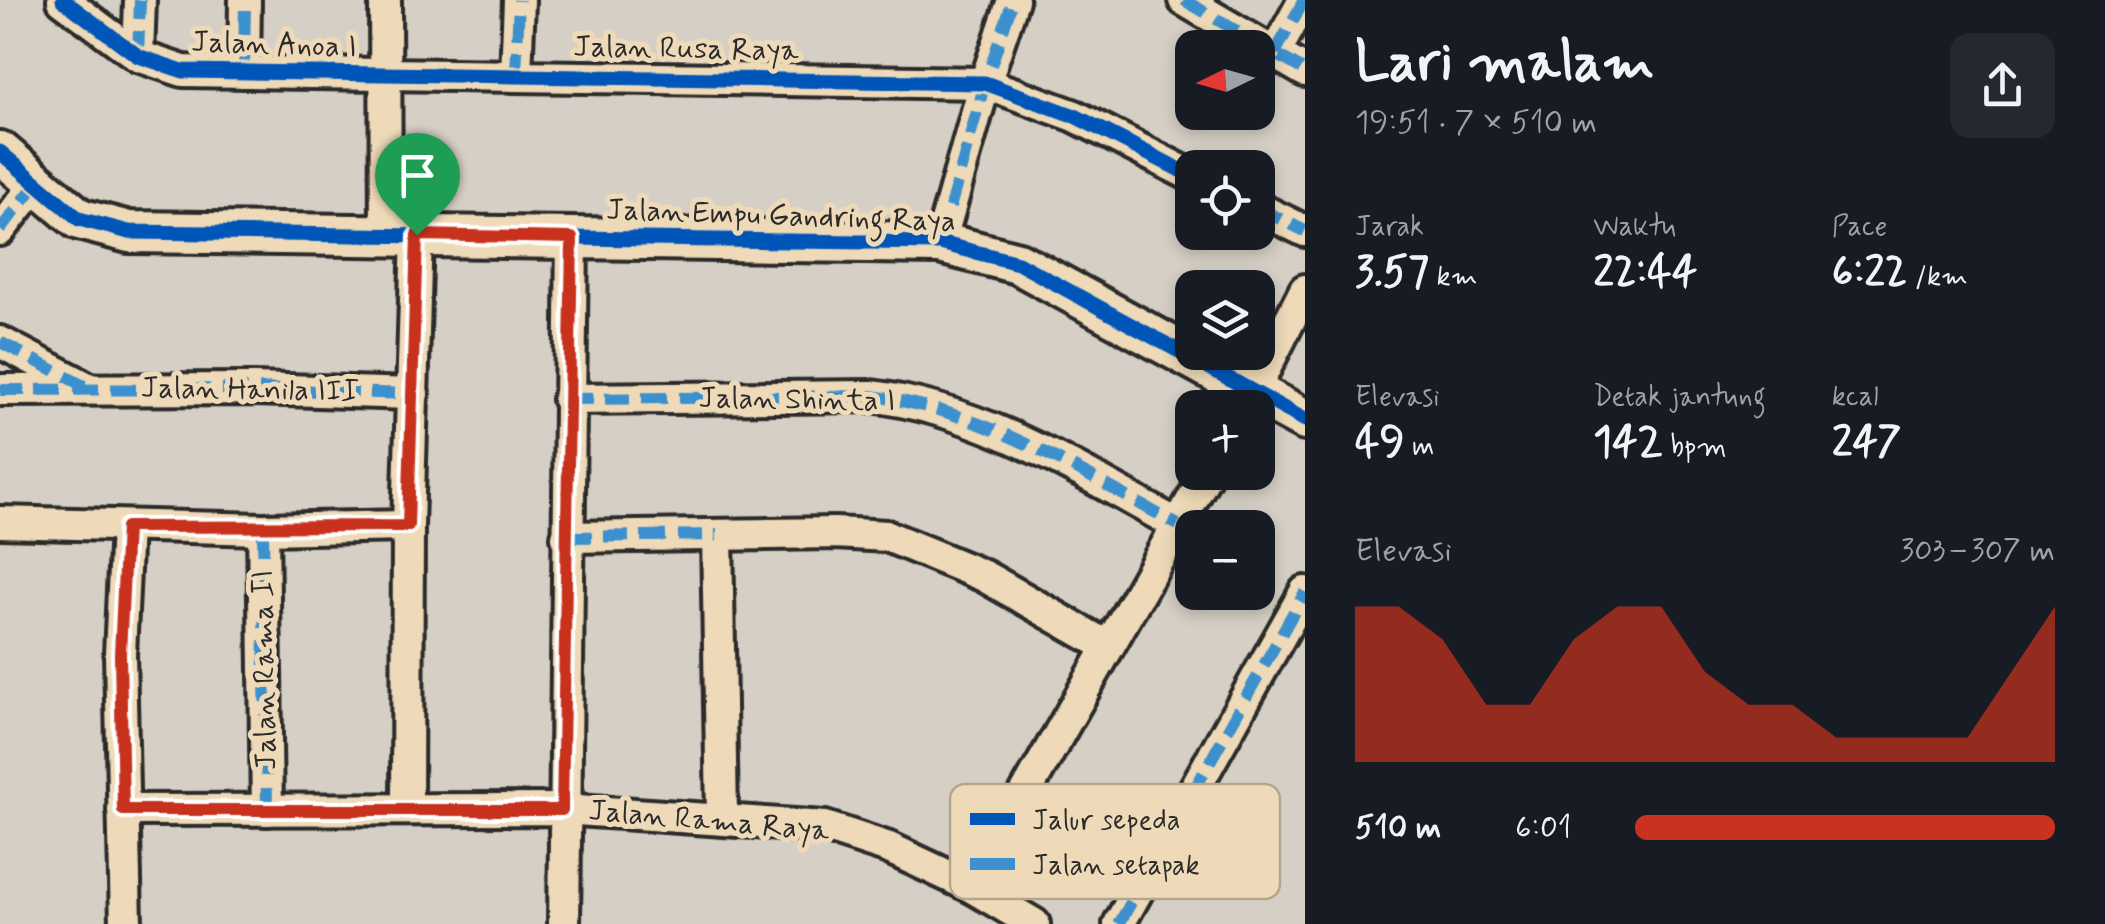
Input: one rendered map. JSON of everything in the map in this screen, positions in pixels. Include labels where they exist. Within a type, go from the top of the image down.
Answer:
[{"type":"street","name":"Jalan Anoa I","points":[[62,0],[138,56],[183,71],[386,76]]},
{"type":"street","points":[[138,56],[140,0]]},
{"type":"street","points":[[244,72],[245,0]]},
{"type":"street","points":[[384,0],[386,76],[412,394],[407,809]]},
{"type":"street","points":[[516,75],[519,0]]},
{"type":"street","points":[[940,243],[985,83],[1014,0]]},
{"type":"street","points":[[1184,0],[1236,30]]},
{"type":"street","points":[[1304,0],[1275,53],[1305,72]]},
{"type":"street","name":"Jalan Rusa Raya","points":[[386,76],[985,83],[1075,116],[1175,167]]},
{"type":"street","name":"Jalan Empu Gandring Raya","points":[[0,152],[79,218],[129,232],[940,243],[1018,263],[1235,390]]},
{"type":"street","points":[[0,230],[37,182]]},
{"type":"street","points":[[1275,216],[1305,231]]},
{"type":"street","points":[[564,924],[562,810],[572,238]]},
{"type":"street","points":[[1255,390],[1305,290]]},
{"type":"street","name":"Jalan Hanila III","points":[[0,342],[88,388]]},
{"type":"street","name":"Jalan Hanila III","points":[[0,390],[412,394]]},
{"type":"street","name":"Jalan Shinta I","points":[[568,399],[871,396],[906,400],[948,409],[1018,438],[1175,522]]},
{"type":"street","name":"Jalan Empu Gandring Raya","points":[[1275,409],[1305,420]]},
{"type":"street","points":[[0,522],[264,529],[408,526]]},
{"type":"street","points":[[126,527],[120,654],[126,924]]},
{"type":"street","name":"Jalan Rama II","points":[[264,529],[268,810]]},
{"type":"street","points":[[1030,784],[1175,529]]},
{"type":"street","points":[[717,535],[722,818]]},
{"type":"street","points":[[567,537],[887,536],[984,576],[1107,646]]},
{"type":"street","points":[[1197,784],[1305,592]]},
{"type":"street","name":"Jalan Rama Raya","points":[[123,810],[562,810],[825,826],[890,848],[950,877]]},
{"type":"street","name":"Jalan Rama Raya","points":[[992,899],[1034,924]]},
{"type":"street","points":[[1119,924],[1133,899]]},
{"type":"marked path","points":[[138,56],[140,0]]},
{"type":"marked path","points":[[244,72],[245,0]]},
{"type":"marked path","points":[[516,75],[519,0]]},
{"type":"marked path","points":[[940,243],[1013,0]]},
{"type":"marked path","points":[[1184,0],[1305,71]]},
{"type":"marked path","points":[[1275,53],[1304,0]]},
{"type":"marked path","points":[[0,230],[37,183]]},
{"type":"marked path","points":[[1275,216],[1305,231]]},
{"type":"marked path","points":[[0,342],[84,386]]},
{"type":"marked path","points":[[0,390],[254,389],[413,394]]},
{"type":"marked path","points":[[568,399],[871,396],[913,403],[953,414],[1030,446],[1175,523]]},
{"type":"marked path","points":[[263,529],[267,810]]},
{"type":"marked path","points":[[567,537],[717,535]]},
{"type":"marked path","points":[[1197,784],[1305,592]]},
{"type":"marked path","points":[[1119,924],[1133,899]]},
{"type":"cycle path","points":[[63,0],[138,56],[183,71],[985,83],[1075,116],[1175,167]]},
{"type":"cycle path","points":[[0,152],[79,219],[129,232],[940,243],[1018,263],[1305,420]]},
{"type":"route","points":[[417,235],[572,238],[562,810],[123,810],[120,654],[126,527],[408,526],[417,235]]}]
